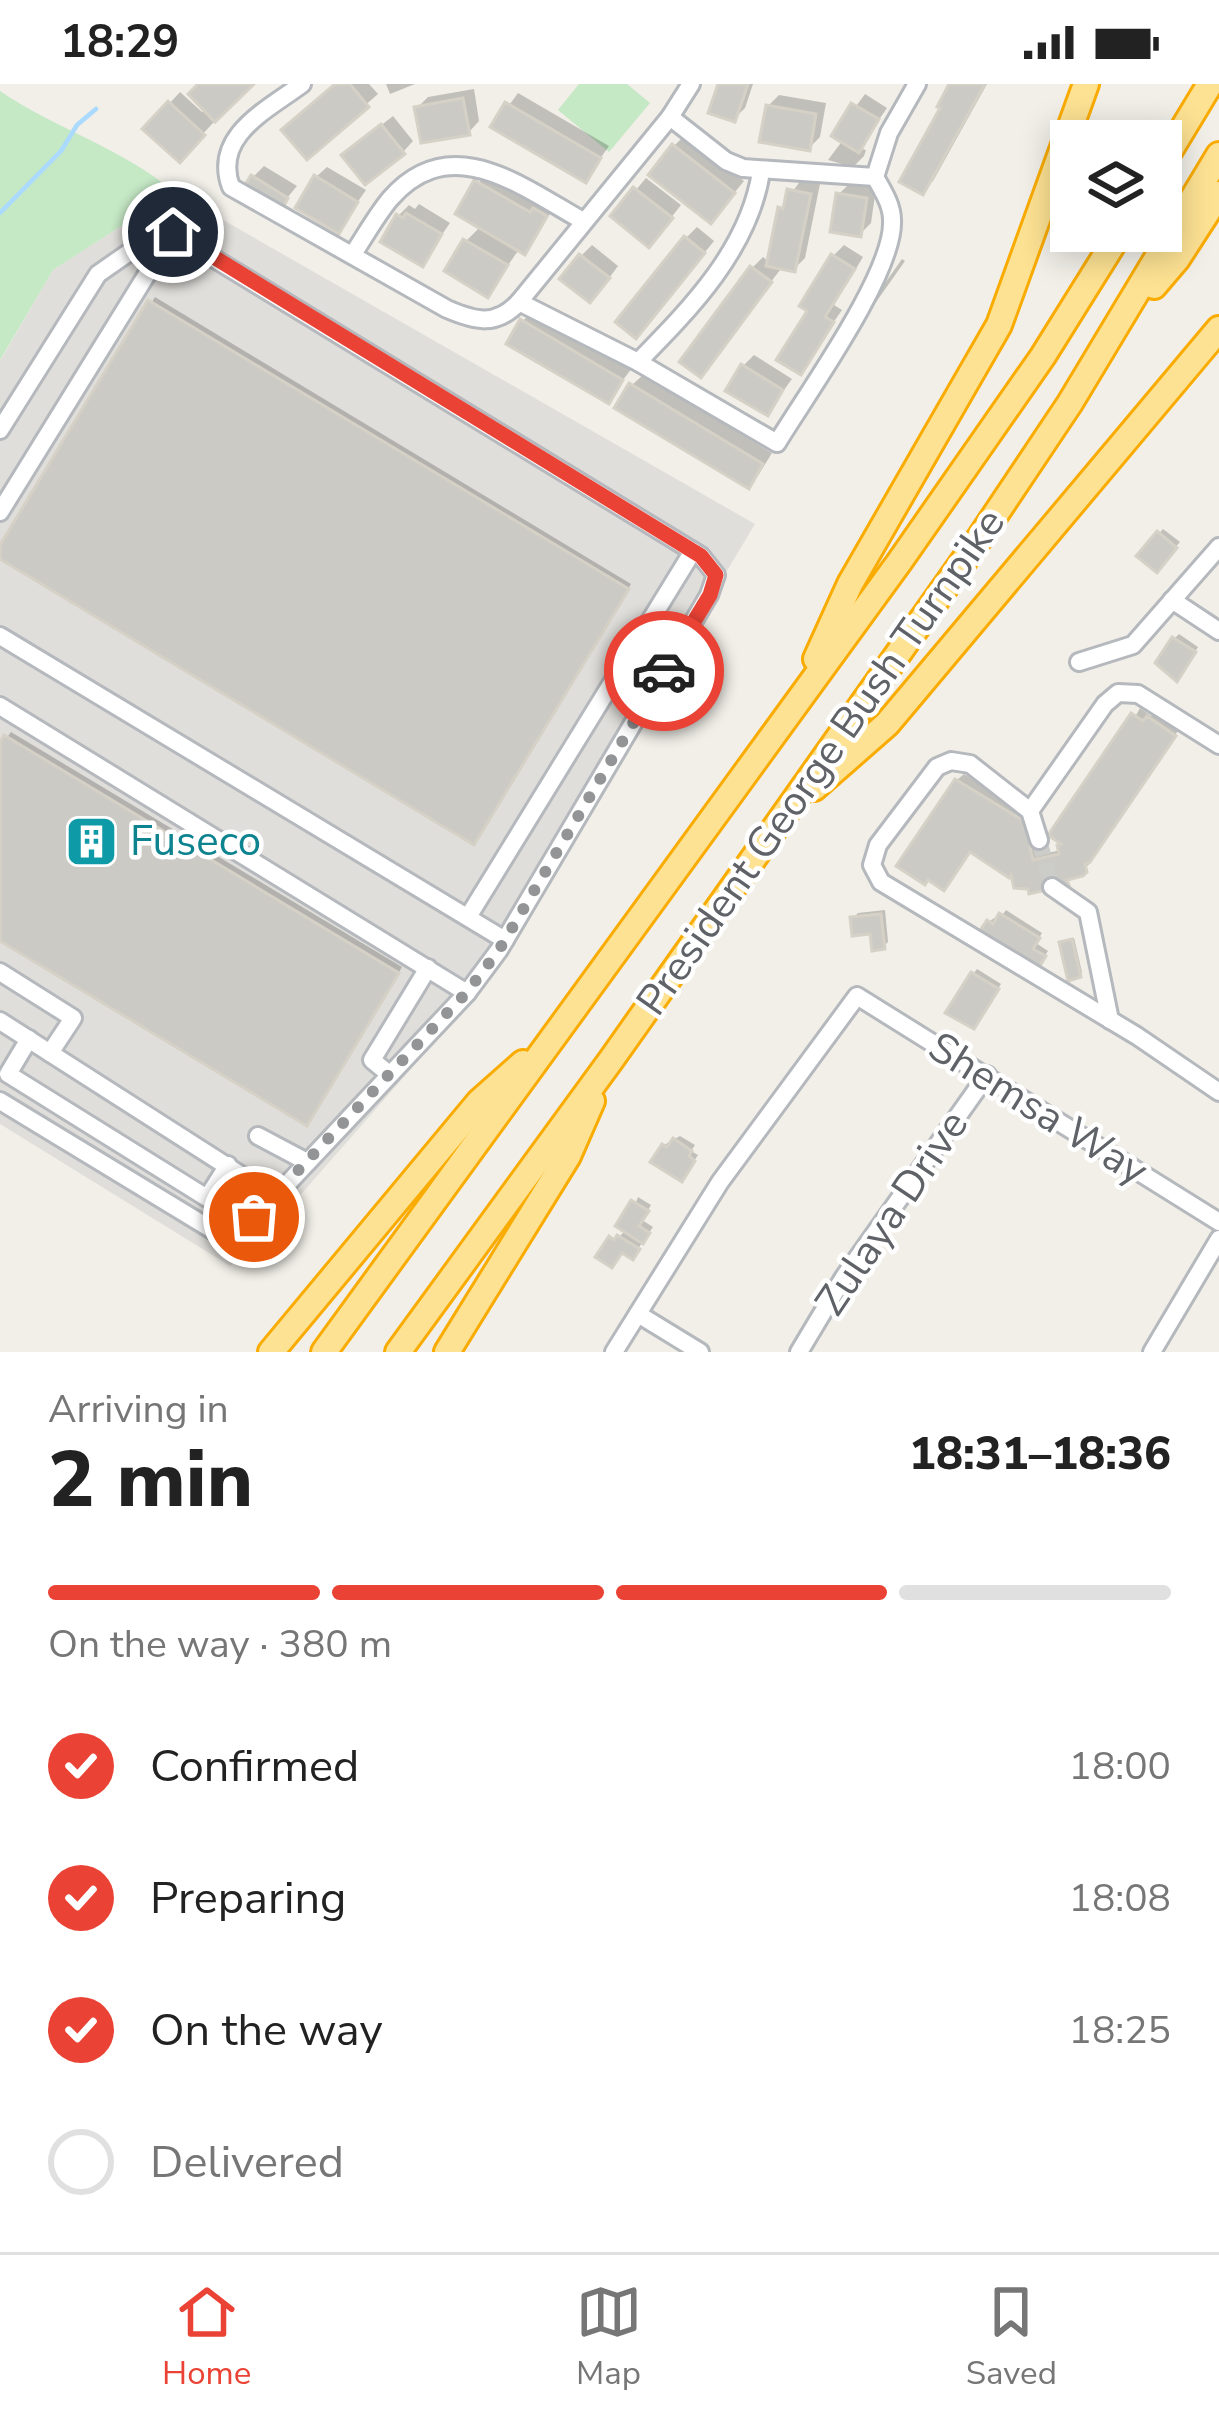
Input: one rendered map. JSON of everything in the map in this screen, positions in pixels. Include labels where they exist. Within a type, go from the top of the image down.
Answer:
[{"type":"highway","points":[[792,710],[850,584],[999,325],[1086,84]]},
{"type":"highway","points":[[1182,129],[1205,90]]},
{"type":"highway","name":"President George Bush Turnpike","points":[[398,1352],[611,1060],[1033,460],[1219,155]]},
{"type":"highway","points":[[1106,343],[1177,259],[1219,194]]},
{"type":"highway","name":"President George Bush Turnpike","points":[[324,1352],[1023,386],[1108,252]]},
{"type":"highway","points":[[778,823],[886,724],[1219,329]]},
{"type":"highway","points":[[271,1352],[479,1102],[560,1029]]},
{"type":"highway","points":[[447,1352],[568,1156],[611,1060]]},
{"type":"street","points":[[302,84],[232,142],[225,158],[231,187],[467,318],[491,320],[519,302],[670,117],[691,84]]},
{"type":"street","points":[[519,302],[638,362],[777,443],[884,264],[892,218],[875,177],[889,133],[916,84]]},
{"type":"street","points":[[670,117],[726,161],[761,172],[875,177]]},
{"type":"street","points":[[353,254],[400,190],[421,175],[446,167],[490,170],[583,221]]},
{"type":"street","points":[[638,362],[707,285],[748,226],[761,172]]},
{"type":"street","points":[[0,430],[98,274],[164,228],[693,551],[716,575],[710,595],[505,940],[467,992],[232,1237],[214,1231],[0,1101]]},
{"type":"street","points":[[0,512],[173,232]]},
{"type":"street","points":[[1079,662],[1132,645],[1219,547]]},
{"type":"street","points":[[468,917],[693,551]]},
{"type":"street","points":[[1172,600],[1219,632]]},
{"type":"street","points":[[0,636],[505,940]]},
{"type":"street","points":[[1030,811],[1105,704],[1118,693],[1138,694],[1219,745]]},
{"type":"street","points":[[1,708],[467,992]]},
{"type":"street","points":[[1040,840],[1030,811],[970,764],[952,761],[937,767],[878,845],[872,866],[881,882],[1110,1019],[1219,1092]]},
{"type":"street","points":[[1052,887],[1088,913],[1110,1019]]},
{"type":"street","points":[[388,1074],[373,1060],[428,968]]},
{"type":"street","points":[[0,973],[73,1018],[50,1053]]},
{"type":"street","name":"Shemsa Way","points":[[638,1314],[720,1182],[857,996],[1219,1222]]},
{"type":"street","points":[[0,1021],[275,1197]]},
{"type":"street","points":[[29,1039],[8,1074],[207,1198],[228,1166]]},
{"type":"street","name":"Zulaya Drive","points":[[800,1352],[844,1277],[987,1076]]},
{"type":"street","points":[[259,1136],[307,1162]]},
{"type":"street","points":[[1152,1352],[1219,1239]]},
{"type":"street","points":[[614,1352],[638,1314],[700,1352]]},
{"type":"shaded area","points":[[174,192],[755,524],[466,1006],[254,1248],[230,1266],[0,1124],[0,361],[53,270]]},
{"type":"green space","points":[[579,84],[627,84],[650,103],[609,152],[558,110]]},
{"type":"green space","points":[[0,91],[133,163],[174,192],[53,270],[0,360]]},
{"type":"building","points":[[198,84],[254,84],[215,122],[188,94]]},
{"type":"building","points":[[335,84],[350,84],[369,107],[307,160],[281,130]]},
{"type":"building","points":[[718,84],[748,84],[735,122],[708,113]]},
{"type":"building","points":[[949,84],[985,84],[923,195],[899,182]]},
{"type":"building","points":[[463,98],[470,135],[421,143],[414,107]]},
{"type":"building","points":[[168,101],[205,135],[180,163],[142,129]]},
{"type":"building","points":[[505,102],[601,158],[586,183],[490,127]]},
{"type":"building","points":[[851,103],[879,119],[859,153],[831,136]]},
{"type":"building","points":[[766,105],[816,114],[810,151],[759,142]]},
{"type":"building","points":[[381,124],[405,154],[365,185],[341,155]]},
{"type":"building","points":[[672,144],[735,193],[711,224],[648,175]]},
{"type":"building","points":[[251,175],[288,198],[283,208],[245,185]]},
{"type":"building","points":[[314,175],[358,202],[339,234],[295,208]]},
{"type":"building","points":[[474,180],[530,212],[533,208],[547,216],[525,255],[455,214]]},
{"type":"building","points":[[633,187],[673,218],[649,248],[610,216]]},
{"type":"building","points":[[787,189],[811,194],[795,272],[766,266],[778,207],[783,209]]},
{"type":"building","points":[[836,193],[867,198],[861,237],[830,232]]},
{"type":"building","points":[[406,213],[442,234],[423,267],[380,242],[396,214],[403,218]]},
{"type":"building","points":[[684,236],[705,253],[636,339],[615,322]]},
{"type":"building","points":[[463,239],[508,265],[488,298],[444,271]]},
{"type":"building","points":[[579,254],[610,278],[590,303],[559,279]]},
{"type":"building","points":[[831,254],[855,269],[825,317],[834,322],[801,375],[776,360],[807,311],[799,306]]},
{"type":"building","points":[[750,266],[772,282],[701,378],[679,362]]},
{"type":"building","points":[[148,300],[629,589],[474,845],[0,559],[0,545]]},
{"type":"building","points":[[520,319],[623,380],[609,404],[506,344]]},
{"type":"building","points":[[741,364],[783,390],[768,416],[725,391]]},
{"type":"building","points":[[629,383],[763,464],[749,489],[614,408]]},
{"type":"building","points":[[1157,531],[1177,548],[1157,573],[1136,556]]},
{"type":"building","points":[[1172,637],[1196,652],[1177,682],[1155,663]]},
{"type":"building","points":[[1131,713],[1143,721],[1147,716],[1176,736],[1085,864],[1083,876],[1067,880],[1069,885],[1029,894],[1028,889],[1014,888],[1011,875],[970,852],[944,891],[896,866],[955,779],[1027,823],[1024,827],[1035,839],[1030,847],[1033,860],[1059,854],[1057,845],[1061,844],[1048,835]]},
{"type":"building","name":"Fuseco","points":[[4,735],[399,973],[307,1126],[0,941],[0,742]]},
{"type":"building","points":[[999,913],[1040,938],[1033,949],[1046,956],[1038,969],[979,932],[987,920],[993,924]]},
{"type":"building","points":[[881,914],[885,949],[872,951],[870,934],[852,936],[850,917]]},
{"type":"building","points":[[1072,939],[1081,977],[1068,981],[1059,942]]},
{"type":"building","points":[[971,972],[999,989],[974,1029],[945,1013]]},
{"type":"building","points":[[673,1138],[692,1151],[689,1156],[695,1161],[682,1182],[650,1162],[662,1144],[667,1147]]},
{"type":"building","points":[[631,1200],[649,1211],[639,1226],[650,1233],[643,1244],[615,1226]]},
{"type":"building","points":[[617,1235],[640,1249],[633,1260],[622,1253],[612,1268],[595,1257],[609,1236],[614,1240]]},
{"type":"waterway","points":[[0,213],[96,109]]},
{"type":"tunnel","points":[[1039,840],[1052,887]]},
{"type":"way so far","points":[[254,1217],[467,992],[499,950],[664,671]]},
{"type":"place","name":"Fuseco","points":[[91,841]]},
{"type":"route","points":[[173,232],[701,556],[716,575],[710,595],[664,671]]}]
